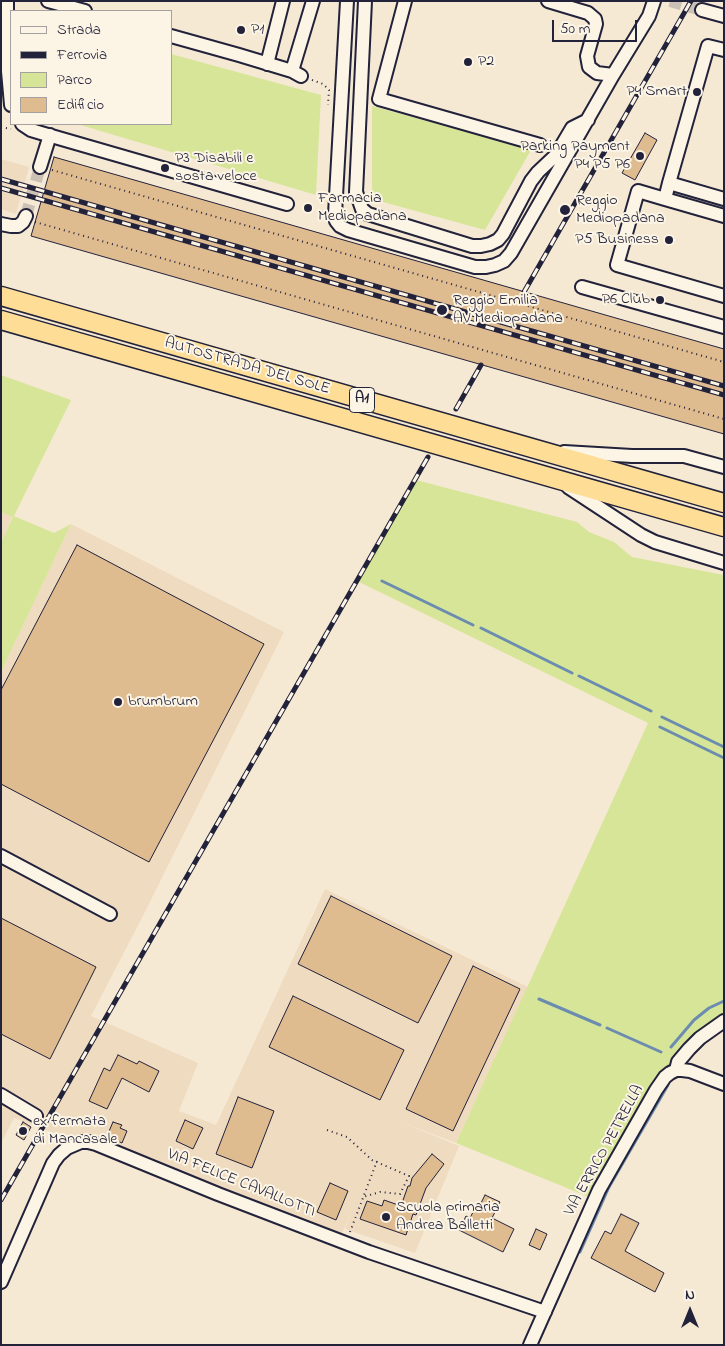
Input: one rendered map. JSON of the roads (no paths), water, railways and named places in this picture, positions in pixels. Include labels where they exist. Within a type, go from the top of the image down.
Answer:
[{"type":"highway","name":"AUTOSTRADA DEL SOLE","points":[[1,296],[724,503]]},
{"type":"highway","name":"AUTOSTRADA DEL SOLE","points":[[1,320],[724,527]]},
{"type":"street","points":[[7,1],[7,60],[10,94]]},
{"type":"street","points":[[48,1],[81,10]]},
{"type":"street","points":[[267,64],[284,1]]},
{"type":"street","points":[[172,36],[301,75],[312,1]]},
{"type":"street","points":[[347,1],[336,221],[340,226],[348,230],[475,267],[495,265],[504,261],[512,253],[649,16],[654,1]]},
{"type":"street","points":[[365,1],[356,192],[362,209],[368,214],[472,246],[490,244],[498,240],[503,234],[531,182],[538,172],[556,155],[572,128],[588,120]]},
{"type":"street","points":[[405,1],[379,99],[540,145]]},
{"type":"street","points":[[548,1],[588,13],[595,19],[596,24],[587,56],[589,67],[597,73],[614,75]]},
{"type":"street","points":[[702,10],[724,16]]},
{"type":"street","points":[[665,198],[708,46],[724,50]]},
{"type":"street","points":[[24,125],[32,130],[287,204]]},
{"type":"street","points":[[45,168],[50,135]]},
{"type":"street","points":[[669,183],[724,199]]},
{"type":"street","points":[[724,216],[638,191],[616,265],[724,296]]},
{"type":"street","points":[[1,224],[18,226],[30,219]]},
{"type":"street","points":[[582,287],[724,328]]},
{"type":"street","points":[[537,450],[632,456],[684,456],[724,467]]},
{"type":"street","points":[[557,479],[641,535],[655,542],[724,563]]},
{"type":"street","points":[[1,856],[110,914]]},
{"type":"street","name":"VIA ERRICO PETRELLA","points":[[530,1345],[602,1184],[656,1090],[665,1077],[676,1070],[678,1062],[689,1049],[700,1038],[724,1021]]},
{"type":"street","points":[[676,1070],[690,1071],[724,1084]]},
{"type":"street","points":[[1,1095],[36,1116]]},
{"type":"street","name":"VIA FELICE CAVALLOTTI","points":[[1,1282],[53,1163],[58,1155],[80,1142],[96,1144],[368,1252],[545,1312]]},
{"type":"waterway","points":[[382,581],[473,625]]},
{"type":"waterway","points":[[481,628],[572,673]]},
{"type":"waterway","points":[[579,676],[651,711]]},
{"type":"waterway","points":[[662,717],[724,747]]},
{"type":"waterway","points":[[660,727],[724,758]]},
{"type":"waterway","points":[[539,999],[600,1025]]},
{"type":"waterway","points":[[671,1047],[694,1020],[709,1008],[724,1001]]},
{"type":"waterway","points":[[607,1028],[661,1052]]},
{"type":"waterway","points":[[580,1252],[609,1187],[668,1085]]},
{"type":"waterway","points":[[537,1345],[567,1278]]},
{"type":"tunnel","points":[[670,1],[702,10]]},
{"type":"tunnel","points":[[26,216],[40,167]]},
{"type":"railway","points":[[524,292],[691,1]]},
{"type":"railway","points":[[1,179],[724,386]]},
{"type":"railway","points":[[1,188],[724,395]]},
{"type":"railway","points":[[456,409],[481,365]]},
{"type":"railway","points":[[1,1200],[428,457]]},
{"type":"place","name":"P1","points":[[241,30]]},
{"type":"place","name":"P2","points":[[468,62]]},
{"type":"place","name":"P4 Smart","points":[[697,92]]},
{"type":"place","name":"Parking Payment P4 P5 P6","points":[[640,156]]},
{"type":"place","name":"P3 Disabili e sosta veloce","points":[[165,168]]},
{"type":"place","name":"Farmacia Mediopadana","points":[[308,208]]},
{"type":"place","name":"Reggio Mediopadana","points":[[565,210]]},
{"type":"place","name":"P5 Business","points":[[669,240]]},
{"type":"place","name":"P6 Club","points":[[660,300]]},
{"type":"place","name":"Reggio Emilia AV Mediopadana","points":[[442,310]]},
{"type":"place","name":"brumbrum","points":[[118,702]]},
{"type":"place","name":"ex fermata di Mancasale","points":[[23,1131]]},
{"type":"place","name":"Scuola primaria Andrea Balletti","points":[[386,1217]]}]
